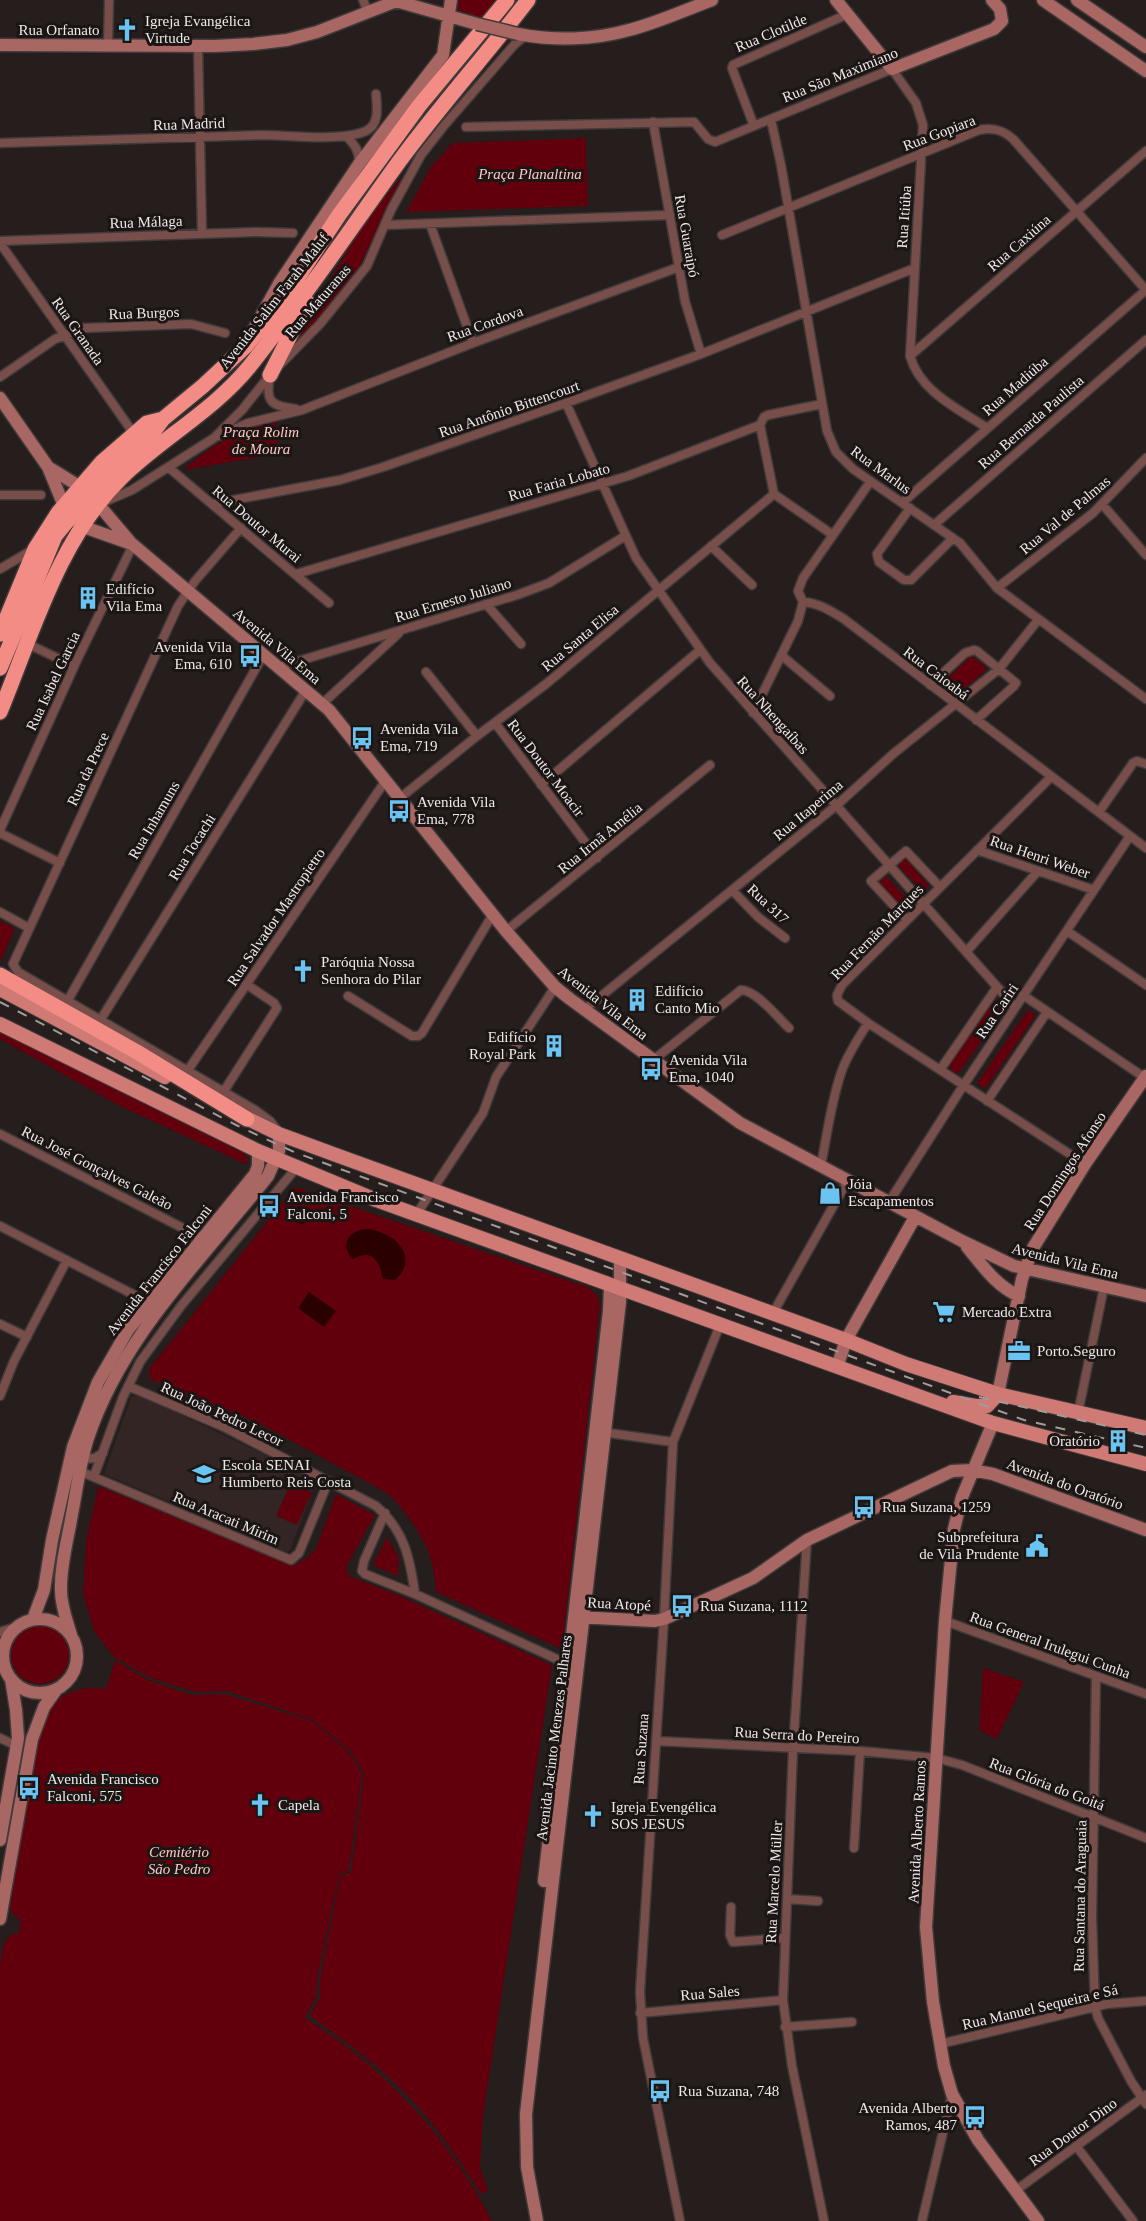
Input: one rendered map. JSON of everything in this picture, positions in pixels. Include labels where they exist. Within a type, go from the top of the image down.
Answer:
[{"type":"highway","name":"Avenida Salim Farah Maluf","points":[[88,495],[102,462],[147,423],[163,419],[203,387],[246,346],[283,300],[339,215],[419,106],[507,0]]},
{"type":"highway","name":"Avenida Salim Farah Maluf","points":[[88,495],[123,476],[192,420],[245,372],[311,286],[447,99],[528,0]]},
{"type":"highway","points":[[270,375],[301,315],[311,286]]},
{"type":"highway","points":[[0,668],[55,536],[110,468],[154,431],[163,419]]},
{"type":"highway","points":[[0,634],[35,549],[72,515]]},
{"type":"highway","points":[[0,712],[66,554],[72,515]]},
{"type":"highway","points":[[0,975],[137,1052],[247,1119]]},
{"type":"main road","points":[[359,164],[443,55],[451,0]]},
{"type":"main road","points":[[398,1],[522,35],[554,39],[629,30],[712,0]]},
{"type":"main road","name":"Rua Itiúba","points":[[836,0],[892,69]]},
{"type":"main road","name":"Rua São Maximiano","points":[[892,69],[994,29],[1002,21],[1000,9],[992,0]]},
{"type":"main road","points":[[1043,0],[1146,71]]},
{"type":"main road","points":[[1077,0],[1146,47]]},
{"type":"main road","name":"Rua Orfanato","points":[[0,45],[253,44],[287,40],[317,33],[398,1]]},
{"type":"main road","name":"Avenida Salim Farah Maluf","points":[[246,346],[280,282],[359,164]]},
{"type":"main road","name":"Avenida Vila Ema","points":[[0,398],[48,467],[72,515],[132,544]]},
{"type":"main road","name":"Avenida Vila Ema","points":[[48,467],[88,495],[132,544],[329,710],[506,931],[555,987],[584,1010],[740,1123],[1005,1263],[1025,1270],[1104,1287],[1144,1292]]},
{"type":"main road","points":[[0,989],[279,1134],[773,1313],[906,1364],[998,1394],[1146,1428]]},
{"type":"main road","points":[[0,1024],[258,1150],[416,1215],[993,1423],[1033,1436],[1146,1464]]},
{"type":"main road","name":"Rua Domingos Afonso","points":[[998,1394],[1025,1270],[1041,1234],[1085,1164],[1145,1077]]},
{"type":"main road","name":"Avenida Francisco Falconi","points":[[71,1635],[63,1610],[61,1591],[77,1466],[77,1435],[98,1382],[118,1346],[150,1303],[268,1176],[277,1158],[280,1144],[279,1134]]},
{"type":"main road","name":"Avenida Francisco Falconi","points":[[33,1619],[44,1590],[52,1540],[102,1401],[146,1326],[255,1174],[258,1166],[258,1150]]},
{"type":"main road","points":[[837,1367],[846,1340],[915,1217]]},
{"type":"main road","points":[[962,1241],[996,1281],[1019,1296]]},
{"type":"main road","name":"Avenida Jacinto Menezes Palhares","points":[[530,2221],[518,2145],[620,1258]]},
{"type":"main road","points":[[899,1389],[976,1406],[987,1406],[998,1394]]},
{"type":"main road","name":"Avenida Alberto Ramos","points":[[993,1423],[962,1497],[954,1529],[945,1621],[926,1927],[930,1978],[940,2044],[952,2094],[969,2126],[1038,2221]]},
{"type":"main road","points":[[664,1619],[753,1578],[807,1540],[952,1471],[972,1470]]},
{"type":"main road","name":"Avenida do Oratório","points":[[972,1470],[1017,1482],[1146,1530]]},
{"type":"main road","name":"Rua Atopé","points":[[578,1617],[655,1621],[664,1619]]},
{"type":"main road","points":[[0,1840],[18,1726],[3,1661],[5,1643],[16,1627],[33,1619],[54,1622],[71,1635],[78,1653],[77,1662],[70,1679],[56,1690],[44,1707],[32,1739],[0,1919]]},
{"type":"main road","points":[[6,1670],[24,1689],[40,1693],[56,1690]]},
{"type":"main road","name":"Avenida Jacinto Menezes Palhares","points":[[537,2221],[527,2167],[525,2131],[539,1962]]},
{"type":"street","points":[[108,46],[109,0]]},
{"type":"street","points":[[363,0],[368,12]]},
{"type":"street","name":"Rua Clotilde","points":[[754,126],[732,68],[733,65],[848,14]]},
{"type":"street","name":"Rua Maturanas","points":[[88,495],[132,490],[214,438],[242,410],[270,375],[320,324],[355,283],[367,266],[395,202],[421,155],[522,35]]},
{"type":"street","points":[[198,46],[202,234]]},
{"type":"street","name":"Rua São Maximiano","points":[[653,122],[694,122],[708,139],[713,141],[771,120],[892,69]]},
{"type":"street","name":"Rua Itiúba","points":[[892,69],[908,91],[923,124],[910,356]]},
{"type":"street","points":[[346,136],[372,126],[376,120],[376,94]]},
{"type":"street","name":"Rua Marlus","points":[[771,120],[789,209],[827,431],[836,452],[853,470],[960,543],[997,588],[1146,699]]},
{"type":"street","points":[[466,127],[653,122]]},
{"type":"street","name":"Rua Guaraipó","points":[[653,122],[679,267],[692,329],[701,354]]},
{"type":"street","name":"Rua Gopiara","points":[[722,235],[988,128],[1001,130],[1013,139],[1146,290]]},
{"type":"street","points":[[346,136],[356,145],[360,158],[359,164]]},
{"type":"street","name":"Rua Madrid","points":[[0,143],[200,137],[346,136]]},
{"type":"street","name":"Rua Caxiúna","points":[[910,356],[1146,151]]},
{"type":"street","points":[[385,225],[670,215]]},
{"type":"street","points":[[430,224],[473,343]]},
{"type":"street","name":"Rua Málaga","points":[[0,242],[255,232],[293,233]]},
{"type":"street","name":"Rua Granada","points":[[0,242],[134,434]]},
{"type":"street","name":"Rua Cordova","points":[[214,438],[248,423],[302,410],[473,343],[679,267]]},
{"type":"street","name":"Rua Antônio Bittencourt","points":[[212,504],[340,480],[566,404],[701,354],[915,268]]},
{"type":"street","name":"Rua Madiúba","points":[[953,538],[911,580],[904,580],[879,562],[877,554],[907,505],[987,428],[1146,290]]},
{"type":"street","name":"Rua Burgos","points":[[0,377],[55,339],[84,328],[189,324],[225,333]]},
{"type":"street","name":"Rua Bernarda Paulista","points":[[934,525],[1146,340]]},
{"type":"street","points":[[910,356],[914,369],[933,391],[987,428]]},
{"type":"street","points":[[270,375],[267,395],[270,400],[278,407],[302,410]]},
{"type":"street","name":"Rua Nhengaíbas","points":[[566,404],[636,558],[700,650],[753,713],[1015,1007]]},
{"type":"street","name":"Rua Faria Lobato","points":[[296,574],[628,476],[760,425],[768,415],[822,404]]},
{"type":"street","points":[[760,425],[774,494],[833,535]]},
{"type":"street","name":"Rua Val de Palmas","points":[[997,588],[1102,504],[1146,458]]},
{"type":"street","name":"Rua Doutor Murai","points":[[168,467],[329,603]]},
{"type":"street","points":[[753,713],[798,621],[803,602],[799,597],[798,586],[870,482]]},
{"type":"street","name":"Rua Santa Elisa","points":[[400,798],[546,684],[774,494]]},
{"type":"street","points":[[0,495],[41,495]]},
{"type":"street","points":[[1102,504],[1146,555]]},
{"type":"street","name":"Rua da Prece","points":[[68,1000],[18,972],[14,967],[14,961],[178,606],[188,590],[241,528]]},
{"type":"street","name":"Rua Ernesto Juliano","points":[[279,667],[402,631],[549,583],[625,536]]},
{"type":"street","name":"Rua Isabel Garcia","points":[[0,832],[74,666],[132,544]]},
{"type":"street","points":[[711,546],[752,585]]},
{"type":"street","points":[[0,569],[35,549]]},
{"type":"street","name":"Rua Caioabá","points":[[803,602],[827,608],[1146,848]]},
{"type":"street","points":[[486,604],[521,644]]},
{"type":"street","name":"Rua Itaperima","points":[[584,1010],[837,805],[893,754],[999,669],[1038,620]]},
{"type":"street","points":[[322,704],[402,631]]},
{"type":"street","points":[[28,644],[74,666]]},
{"type":"street","points":[[541,785],[700,650]]},
{"type":"street","points":[[930,685],[969,651],[977,651],[1016,685],[976,720]]},
{"type":"street","name":"Rua Inhamuns","points":[[68,1000],[264,654]]},
{"type":"street","points":[[781,655],[830,696]]},
{"type":"street","points":[[426,672],[477,736]]},
{"type":"street","name":"Rua Tocachi","points":[[101,1019],[306,690]]},
{"type":"street","name":"Rua Doutor Moacir","points":[[495,723],[597,858]]},
{"type":"street","points":[[1099,812],[1134,761],[1146,764]]},
{"type":"street","name":"Rua Irmã Amélia","points":[[506,931],[710,765]]},
{"type":"street","name":"Rua Fernão Marques","points":[[1051,777],[842,985],[837,995],[838,1001],[868,1023],[1085,1164]]},
{"type":"street","name":"Rua Salvador Mastropietro","points":[[188,1070],[386,780]]},
{"type":"street","points":[[0,832],[60,862]]},
{"type":"street","name":"Rua Cariri","points":[[889,1202],[1015,1007],[1130,836]]},
{"type":"street","name":"Rua Henri Weber","points":[[977,850],[1094,890]]},
{"type":"street","points":[[907,920],[871,881],[906,851],[940,887]]},
{"type":"street","points":[[966,952],[1038,871]]},
{"type":"street","name":"Rua 317","points":[[732,890],[758,917],[785,938]]},
{"type":"street","points":[[0,912],[29,928]]},
{"type":"street","points":[[348,996],[412,1036],[418,1036],[422,1033],[493,914]]},
{"type":"street","points":[[1067,931],[1146,985]]},
{"type":"street","points":[[224,1091],[277,1008],[274,1003],[246,984]]},
{"type":"street","points":[[416,1215],[483,1113],[496,1077],[555,987]]},
{"type":"street","points":[[940,1070],[997,987]]},
{"type":"street","points":[[652,1061],[741,990],[755,996],[789,1028]]},
{"type":"street","points":[[1023,995],[1145,1077]]},
{"type":"street","points":[[68,1000],[264,1116],[275,1126],[279,1134]]},
{"type":"street","points":[[987,1101],[1047,1012]]},
{"type":"street","points":[[821,1165],[841,1072],[868,1023]]},
{"type":"street","name":"Rua José Gonçalves Galeão","points":[[0,1134],[208,1240]]},
{"type":"street","points":[[94,1476],[123,1396],[140,1362],[161,1331],[297,1167]]},
{"type":"street","points":[[773,1313],[848,1180]]},
{"type":"street","points":[[0,1226],[150,1303]]},
{"type":"street","points":[[0,1396],[27,1337],[68,1260]]},
{"type":"street","points":[[1078,1413],[1104,1287]]},
{"type":"street","points":[[0,1324],[27,1337]]},
{"type":"street","name":"Rua Suzana","points":[[680,2221],[655,2101],[640,2013],[673,1442],[720,1325]]},
{"type":"street","name":"Rua João Pedro Lecor","points":[[128,1386],[224,1427],[376,1506],[385,1514],[405,1545],[410,1557],[415,1594]]},
{"type":"street","points":[[600,1432],[673,1442]]},
{"type":"street","points":[[77,1466],[103,1453]]},
{"type":"street","name":"Rua Aracati Mirim","points":[[77,1466],[94,1476],[291,1560],[299,1553],[328,1482]]},
{"type":"street","points":[[385,1514],[364,1561],[362,1571],[370,1577],[415,1594],[574,1666]]},
{"type":"street","name":"Rua Marcelo Müller","points":[[807,1540],[793,1749],[783,2000],[785,2027],[824,2221]]},
{"type":"street","name":"Rua General Irulegui Cunha","points":[[945,1621],[1146,1694]]},
{"type":"street","points":[[0,1632],[16,1627]]},
{"type":"street","name":"Rua Santana do Araguaia","points":[[1096,1676],[1092,1917],[1095,2007],[1098,2018],[1144,2099]]},
{"type":"street","points":[[0,1738],[16,1746]]},
{"type":"street","name":"Rua Serra do Pereiro","points":[[656,1741],[860,1751],[936,1758]]},
{"type":"street","points":[[854,1848],[860,1751]]},
{"type":"street","name":"Rua Glória do Goitá","points":[[936,1758],[962,1765],[1146,1838]]},
{"type":"street","points":[[787,1899],[818,1901]]},
{"type":"street","points":[[731,1907],[730,1935],[733,1942],[785,1938]]},
{"type":"street","name":"Rua Sales","points":[[640,2013],[783,2000]]},
{"type":"street","name":"Rua Manuel Sequeira e Sá","points":[[940,2044],[1095,2007],[1128,2001],[1146,2001]]},
{"type":"street","points":[[785,2027],[852,2022]]},
{"type":"street","points":[[922,2221],[952,2094]]},
{"type":"street","name":"Rua Doutor Dino","points":[[1015,2191],[1144,2099]]},
{"type":"street","points":[[1077,2147],[1133,2221]]},
{"type":"shaded area","points":[[301,1206],[307,1209],[310,1215],[307,1221],[301,1224],[295,1221],[292,1215],[295,1209]]},
{"type":"shaded area","points":[[365,1229],[385,1234],[400,1246],[406,1262],[403,1271],[395,1280],[383,1279],[374,1258],[366,1255],[353,1259],[349,1254],[347,1240],[354,1233]]},
{"type":"shaded area","points":[[309,1292],[336,1311],[324,1327],[298,1308]]},
{"type":"shaded area","name":"Escola SENAI Humberto Reis Costa","points":[[139,1395],[305,1475],[315,1485],[290,1550],[287,1552],[104,1474],[131,1397]]},
{"type":"green space","points":[[459,0],[498,0],[483,18],[458,10]]},
{"type":"green space","name":"Praça Planaltina","points":[[586,138],[588,206],[406,212],[431,167],[453,143]]},
{"type":"green space","points":[[403,176],[358,270],[318,320],[294,345],[357,236]]},
{"type":"green space","name":"Praça Rolim de Moura","points":[[276,419],[278,454],[183,470],[226,439],[250,427]]},
{"type":"green space","points":[[971,656],[985,666],[986,670],[966,687],[953,693],[943,683]]},
{"type":"green space","points":[[903,859],[907,860],[929,887],[923,891],[898,866]]},
{"type":"green space","points":[[887,877],[909,901],[904,909],[879,883]]},
{"type":"green space","points":[[0,921],[15,928],[1,960],[0,959]]},
{"type":"green space","points":[[995,999],[1004,1009],[958,1074],[949,1068],[949,1065]]},
{"type":"green space","points":[[1028,1010],[1036,1015],[985,1089],[977,1083]]},
{"type":"green space","points":[[0,1032],[245,1154],[248,1162],[245,1164],[120,1106],[0,1039]]},
{"type":"green space","points":[[295,1187],[587,1287],[597,1295],[600,1305],[562,1649],[436,1592],[431,1562],[425,1544],[409,1518],[387,1493],[257,1422],[150,1379],[149,1369]]},
{"type":"green space","points":[[291,1483],[312,1492],[297,1525],[276,1516]]},
{"type":"green space","points":[[101,1487],[293,1566],[307,1558],[316,1549],[336,1494],[375,1515],[346,1567],[349,1576],[400,1596],[552,1665],[483,2116],[480,2166],[488,2191],[481,2194],[433,2125],[400,2088],[356,2050],[310,2016],[320,1997],[319,1984],[340,1876],[351,1872],[364,1774],[351,1752],[313,1720],[227,1691],[195,1692],[151,1678],[114,1657],[94,1631],[83,1593],[86,1541],[98,1488]]},
{"type":"green space","points":[[387,1537],[399,1558],[398,1576],[373,1565]]},
{"type":"green space","points":[[40,1626],[56,1631],[64,1639],[69,1655],[64,1671],[56,1679],[40,1684],[24,1679],[16,1671],[11,1655],[16,1639],[24,1631]]},
{"type":"green space","name":"Cemitério São Pedro","points":[[115,1660],[148,1680],[192,1695],[225,1694],[312,1721],[349,1753],[362,1774],[349,1870],[339,1875],[316,1984],[317,1995],[305,2018],[362,2059],[412,2106],[455,2160],[492,2221],[0,2221],[0,1964],[6,1940],[9,1936],[19,1933],[21,1920],[13,1915],[10,1907],[42,1722],[50,1707],[63,1696],[84,1689],[106,1689]]},
{"type":"green space","points":[[983,1668],[1024,1682],[997,1739],[979,1730]]},
{"type":"railway","points":[[0,1002],[238,1126],[294,1152],[1024,1420],[1146,1448]]},
{"type":"railway","points":[[979,1397],[1146,1435]]},
{"type":"place","name":"Igreja Evangélica Virtude","points":[[127,30]]},
{"type":"place","name":"Edifício Vila Ema","points":[[88,598]]},
{"type":"place","name":"Avenida Vila Ema, 610","points":[[250,656]]},
{"type":"place","name":"Avenida Vila Ema, 719","points":[[362,738]]},
{"type":"place","name":"Avenida Vila Ema, 778","points":[[399,811]]},
{"type":"place","name":"Paróquia Nossa Senhora do Pilar","points":[[303,971]]},
{"type":"place","name":"Edifício Canto Mio","points":[[637,1000]]},
{"type":"place","name":"Edifício Royal Park","points":[[554,1046]]},
{"type":"place","name":"Avenida Vila Ema, 1040","points":[[651,1069]]},
{"type":"place","name":"Jóia Escapamentos","points":[[830,1193]]},
{"type":"place","name":"Avenida Francisco Falconi, 5","points":[[269,1206]]},
{"type":"place","name":"Mercado Extra","points":[[944,1312]]},
{"type":"place","name":"Porto.Seguro","points":[[1019,1351]]},
{"type":"place","name":"Oratório","points":[[1118,1441]]},
{"type":"place","name":"Escola SENAI Humberto Reis Costa","points":[[204,1474]]},
{"type":"place","name":"Rua Suzana, 1259","points":[[864,1507]]},
{"type":"place","name":"Subprefeitura de Vila Prudente","points":[[1037,1546]]},
{"type":"place","name":"Rua Suzana, 1112","points":[[682,1606]]},
{"type":"place","name":"Avenida Francisco Falconi, 575","points":[[29,1788]]},
{"type":"place","name":"Capela","points":[[260,1805]]},
{"type":"place","name":"Igreja Evengélica SOS JESUS","points":[[593,1816]]},
{"type":"place","name":"Rua Suzana, 748","points":[[660,2091]]},
{"type":"place","name":"Avenida Alberto Ramos, 487","points":[[975,2117]]}]
